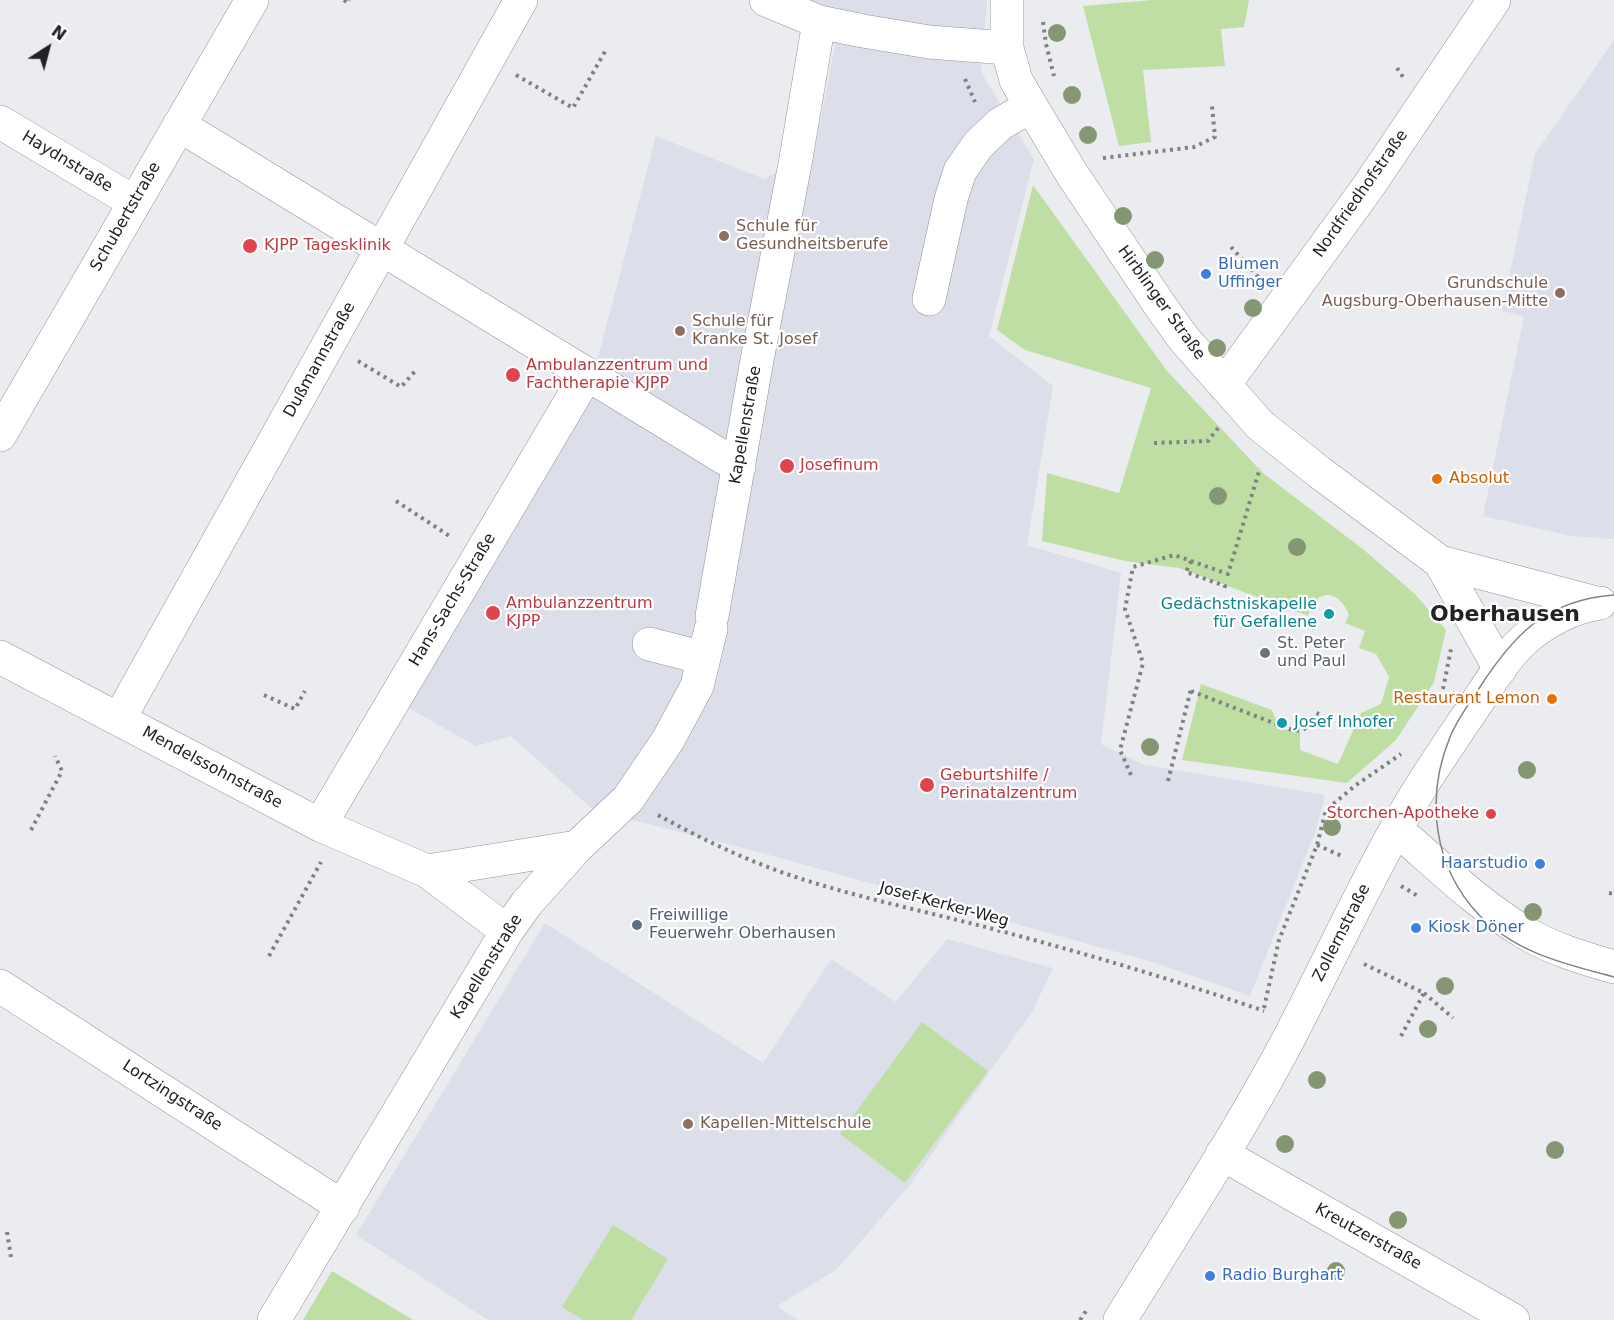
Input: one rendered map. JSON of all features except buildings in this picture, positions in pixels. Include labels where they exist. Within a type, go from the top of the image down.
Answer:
[{"type":"street","name":"Schubertstraße","points":[[0,435],[252,0]]},
{"type":"street","name":"Dußmannstraße","points":[[119,720],[521,0]]},
{"type":"street","points":[[766,0],[819,22],[928,42],[1006,48]]},
{"type":"street","name":"Hirblinger Straße","points":[[1007,0],[1006,48],[1016,80],[1072,174],[1166,315],[1231,394],[1270,432],[1319,472],[1440,562],[1605,602]]},
{"type":"street","name":"Nordfriedhofstraße","points":[[1231,394],[1283,304],[1368,187],[1494,0]]},
{"type":"street","name":"Kapellenstraße","points":[[274,1320],[344,1207],[507,931],[527,903],[577,847],[628,799],[668,740],[697,686],[709,634],[819,22]]},
{"type":"street","points":[[929,298],[951,199],[960,171],[978,145],[1000,124],[1031,106]]},
{"type":"street","name":"Haydnstraße","points":[[0,122],[134,202]]},
{"type":"street","points":[[179,125],[739,467]]},
{"type":"street","name":"Hans-Sachs-Straße","points":[[329,829],[479,556],[586,374]]},
{"type":"street","name":"Hirblinger Straße","points":[[1440,562],[1500,669]]},
{"type":"street","name":"Zollernstraße","points":[[1120,1320],[1222,1154],[1287,1042],[1396,829],[1500,669],[1523,640],[1536,630],[1566,613],[1605,602]]},
{"type":"street","points":[[650,644],[709,634]]},
{"type":"street","name":"Mendelssohnstraße","points":[[0,657],[329,829],[427,871],[507,931]]},
{"type":"street","points":[[1396,829],[1489,908],[1524,932],[1565,951],[1614,967]]},
{"type":"street","points":[[427,871],[577,847]]},
{"type":"street","name":"Lortzingstraße","points":[[0,986],[344,1207]]},
{"type":"street","name":"Kreutzerstraße","points":[[1222,1154],[1513,1320]]},
{"type":"path","points":[[344,0],[348,3],[350,0]]},
{"type":"path","points":[[956,45],[967,86],[977,106]]},
{"type":"path","points":[[488,59],[573,108],[608,48]]},
{"type":"path","points":[[1072,174],[1098,159],[1194,147],[1215,137],[1212,106]]},
{"type":"path","points":[[1231,247],[1283,304]]},
{"type":"path","points":[[329,343],[401,387],[417,369]]},
{"type":"path","points":[[1154,443],[1208,441],[1231,394]]},
{"type":"path","points":[[1131,775],[1120,750],[1143,663],[1125,609],[1133,567],[1174,555],[1228,574],[1270,432]]},
{"type":"path","points":[[396,501],[479,556]]},
{"type":"path","points":[[1191,561],[1186,572],[1225,586],[1224,589]]},
{"type":"path","points":[[1443,693],[1452,642]]},
{"type":"path","points":[[264,695],[295,710],[305,690]]},
{"type":"path","points":[[1168,781],[1191,690],[1289,729],[1301,731],[1312,724],[1317,713],[1319,714]]},
{"type":"path","name":"Josef-Kerker-Weg","points":[[628,799],[681,828],[742,856],[807,881],[995,930],[1175,981],[1264,1011],[1279,940],[1317,845],[1326,810],[1356,785],[1407,749]]},
{"type":"path","points":[[31,830],[62,771],[55,756]]},
{"type":"path","points":[[269,956],[329,829]]},
{"type":"path","points":[[1334,949],[1424,993],[1453,1018]]},
{"type":"path","points":[[1401,1036],[1424,993]]},
{"type":"path","points":[[7,1232],[11,1257]]},
{"type":"path","points":[[1080,1320],[1087,1311]]},
{"type":"shaded area","name":"Josefinum","points":[[811,0],[987,0],[981,72],[1034,159],[989,336],[1053,386],[1027,545],[1121,573],[1101,744],[1145,765],[1325,795],[1316,830],[1250,996],[1156,963],[762,853],[593,810],[511,736],[476,746],[398,702],[599,354],[656,136],[764,179],[814,154],[835,45]]},
{"type":"shaded area","name":"Grundschule Augsburg-Oberhausen-Mitte","points":[[1614,40],[1614,539],[1571,536],[1483,516],[1524,316],[1502,311],[1535,154]]},
{"type":"shaded area","name":"Kapellen-Mittelschule","points":[[545,923],[763,1063],[831,959],[896,1002],[947,939],[1053,968],[1032,1012],[909,1186],[836,1270],[777,1306],[798,1320],[488,1320],[356,1235]]},
{"type":"green space","points":[[1152,0],[1249,0],[1244,27],[1221,29],[1225,66],[1143,70],[1151,142],[1119,146],[1083,6]]},
{"type":"green space","points":[[1033,185],[1167,371],[1263,473],[1364,550],[1415,594],[1446,630],[1434,682],[1396,740],[1347,783],[1182,760],[1201,684],[1272,710],[1281,727],[1300,732],[1300,750],[1338,764],[1361,713],[1381,704],[1389,677],[1376,654],[1359,648],[1365,631],[1345,623],[1349,615],[1344,605],[1335,597],[1325,595],[1320,597],[1313,603],[1308,616],[1179,568],[1125,561],[1042,541],[1047,473],[1119,493],[1151,388],[1025,350],[997,330]]},
{"type":"green space","points":[[922,1022],[988,1071],[905,1183],[840,1134]]},
{"type":"green space","points":[[613,1225],[668,1259],[631,1320],[583,1320],[562,1307]]},
{"type":"green space","points":[[332,1271],[413,1320],[303,1320]]},
{"type":"tram line","points":[[1614,595],[1590,598],[1550,613],[1518,637],[1504,653],[1467,707],[1450,737],[1442,760],[1436,807],[1443,853],[1464,896],[1479,915],[1493,928],[1525,948],[1560,962],[1614,977]]},
{"type":"place","name":"Schule für Gesundheitsberufe","points":[[724,236]]},
{"type":"place","name":"KJPP Tagesklinik","points":[[250,246]]},
{"type":"place","name":"Blumen Uffinger","points":[[1206,274]]},
{"type":"place","name":"Grundschule Augsburg-Oberhausen-Mitte","points":[[1560,293]]},
{"type":"place","name":"Schule für Kranke St. Josef","points":[[680,331]]},
{"type":"place","name":"Ambulanzzentrum und Fachtherapie KJPP","points":[[513,375]]},
{"type":"place","name":"Josefinum","points":[[787,466]]},
{"type":"place","name":"Absolut","points":[[1437,479]]},
{"type":"place","name":"Ambulanzzentrum KJPP","points":[[493,613]]},
{"type":"place","name":"Gedächstniskapelle für Gefallene","points":[[1329,614]]},
{"type":"place","name":"St. Peter und Paul","points":[[1265,653]]},
{"type":"place","name":"Restaurant Lemon","points":[[1552,699]]},
{"type":"place","name":"Josef Inhofer","points":[[1282,723]]},
{"type":"place","name":"Geburtshilfe / Perinatalzentrum","points":[[927,785]]},
{"type":"place","name":"Storchen-Apotheke","points":[[1491,814]]},
{"type":"place","name":"Haarstudio","points":[[1540,864]]},
{"type":"place","name":"Freiwillige Feuerwehr Oberhausen","points":[[637,925]]},
{"type":"place","name":"Kiosk Döner","points":[[1416,928]]},
{"type":"place","name":"Kapellen-Mittelschule","points":[[688,1124]]},
{"type":"place","name":"Radio Burghart","points":[[1210,1276]]},
{"type":"district","name":"Oberhausen","points":[[1505,615]]}]
